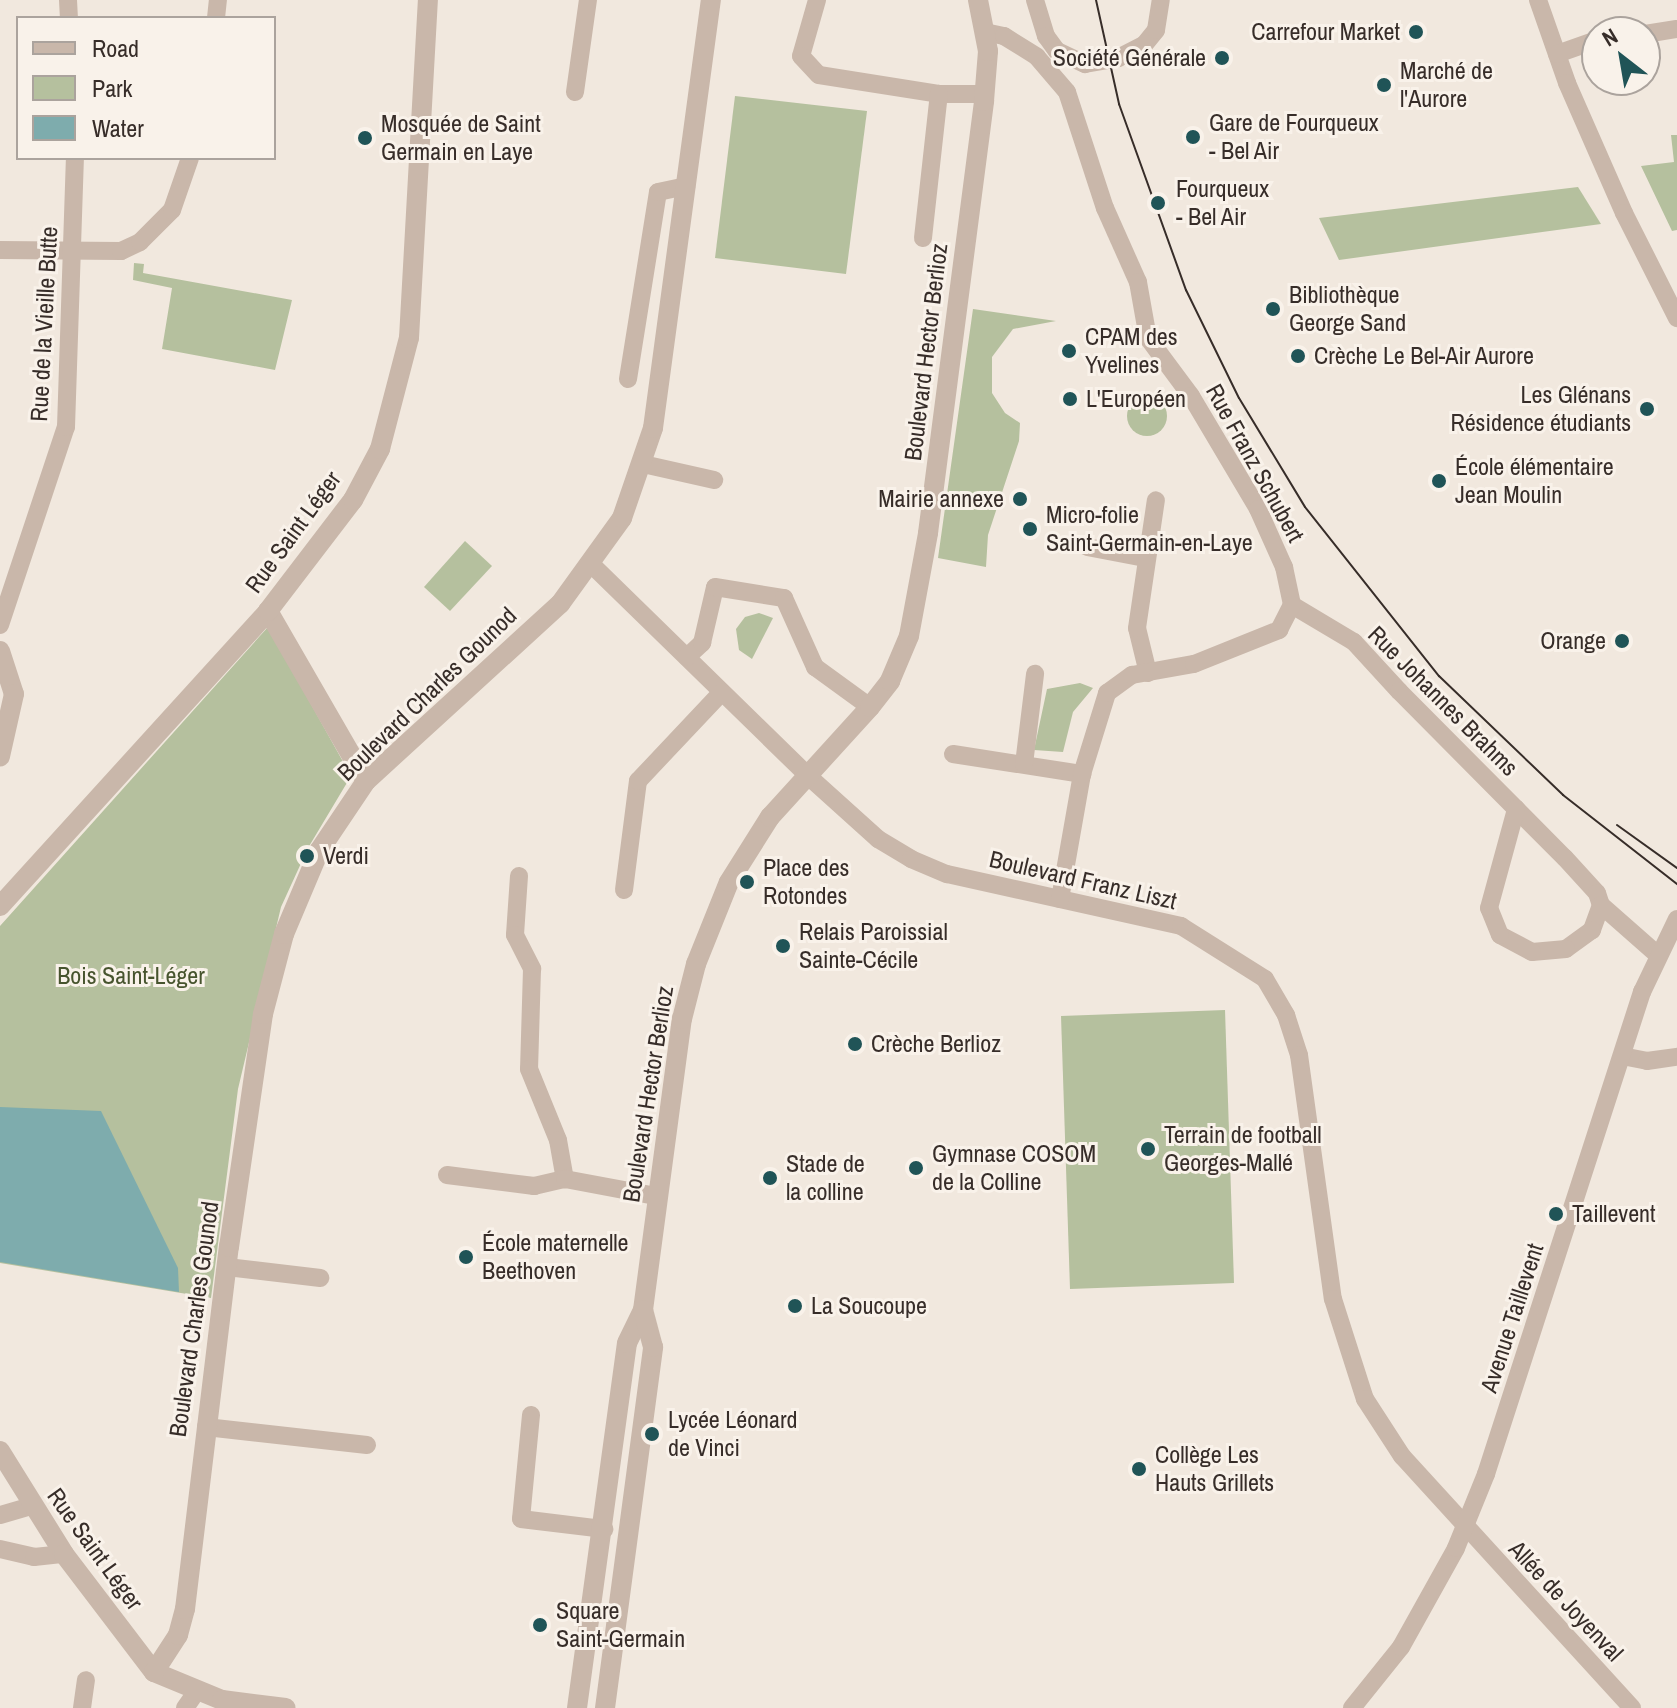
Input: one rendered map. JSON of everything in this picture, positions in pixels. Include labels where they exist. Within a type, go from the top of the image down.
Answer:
[{"type":"street","name":"Rue Saint Léger","points":[[0,906],[268,611],[353,500],[391,420],[409,338],[428,0]]},
{"type":"street","points":[[575,92],[588,0]]},
{"type":"street","name":"Boulevard Charles Gounod","points":[[154,1672],[178,1635],[185,1609],[206,1427],[263,1014],[284,934],[325,840],[366,781],[560,604],[622,518],[643,464],[659,390],[711,0]]},
{"type":"street","points":[[817,0],[801,56],[806,66],[819,75],[939,94],[984,94]]},
{"type":"street","name":"Boulevard Hector Berlioz","points":[[577,1707],[604,1529],[627,1343],[643,1310],[682,1019],[710,924],[770,817],[890,681],[909,636],[928,533],[984,94],[985,32],[978,0]]},
{"type":"street","points":[[1035,0],[1046,36],[1057,51],[1085,64],[1118,58],[1144,45],[1162,16],[1161,0]]},
{"type":"street","points":[[1538,0],[1557,54],[1624,213],[1677,318]]},
{"type":"street","name":"Rue Franz Schubert","points":[[985,32],[1004,36],[1037,57],[1067,92],[1105,208],[1138,282],[1148,338],[1191,396],[1258,509],[1284,567],[1292,605]]},
{"type":"street","points":[[1557,54],[1581,46]]},
{"type":"street","points":[[923,238],[939,94]]},
{"type":"street","name":"Rue de la Vieille Butte","points":[[0,625],[66,427],[75,160]]},
{"type":"street","points":[[0,250],[121,251],[140,242],[172,210],[189,160]]},
{"type":"street","points":[[628,379],[658,192],[686,186]]},
{"type":"street","points":[[643,464],[714,480]]},
{"type":"street","points":[[1148,673],[1137,628],[1156,500]]},
{"type":"street","points":[[1087,547],[1146,558]]},
{"type":"street","name":"Boulevard Franz Liszt","points":[[590,563],[807,775],[878,839],[911,859],[947,874],[1181,926],[1265,979],[1286,1015],[1299,1055],[1333,1299],[1347,1354],[1365,1399],[1402,1456],[1465,1526]]},
{"type":"street","points":[[687,657],[702,643],[715,587],[784,598],[815,667],[870,707]]},
{"type":"street","points":[[1060,899],[1082,774],[1107,693],[1132,675],[1194,664],[1279,630],[1292,605]]},
{"type":"street","name":"Rue Johannes Brahms","points":[[1292,605],[1354,642],[1516,809],[1597,893],[1601,905],[1592,930],[1566,949],[1532,952],[1500,935],[1489,908],[1516,809]]},
{"type":"street","points":[[268,611],[366,781]]},
{"type":"street","points":[[0,651],[14,694],[0,756]]},
{"type":"street","points":[[1024,764],[1035,674]]},
{"type":"street","points":[[624,890],[638,781],[722,692]]},
{"type":"street","points":[[953,754],[1082,774]]},
{"type":"street","points":[[519,876],[515,935],[532,969],[529,1069],[558,1140],[565,1179]]},
{"type":"street","points":[[1601,905],[1658,955]]},
{"type":"street","name":"Avenue Taillevent","points":[[1352,1708],[1422,1613],[1465,1526],[1486,1474],[1622,1056],[1658,955],[1676,920]]},
{"type":"street","points":[[1622,1056],[1647,1061],[1677,1057]]},
{"type":"street","points":[[447,1175],[534,1186],[565,1179],[656,1196]]},
{"type":"street","points":[[227,1267],[320,1278]]},
{"type":"street","name":"Boulevard Hector Berlioz","points":[[605,1708],[653,1347],[643,1310]]},
{"type":"street","points":[[531,1415],[521,1519],[604,1529]]},
{"type":"street","points":[[206,1427],[367,1445]]},
{"type":"street","name":"Rue Saint Léger","points":[[0,1451],[31,1506],[64,1554],[154,1672]]},
{"type":"street","points":[[0,1515],[31,1506]]},
{"type":"street","name":"Allée de Joyenval","points":[[1465,1526],[1632,1708]]},
{"type":"street","points":[[0,1549],[34,1557],[64,1554]]},
{"type":"street","points":[[154,1672],[186,1695],[286,1708]]},
{"type":"street","points":[[82,1708],[86,1680]]},
{"type":"green space","points":[[735,96],[867,111],[846,274],[715,258]]},
{"type":"green space","points":[[1671,135],[1677,135],[1677,230],[1672,231],[1641,166],[1674,162]]},
{"type":"green space","points":[[1578,187],[1601,224],[1339,260],[1319,218]]},
{"type":"green space","points":[[134,263],[144,264],[143,273],[292,300],[275,370],[162,349],[172,288],[133,280]]},
{"type":"green space","points":[[973,309],[1056,321],[1013,329],[992,357],[992,393],[1005,413],[1020,423],[1019,441],[988,535],[986,567],[938,558]]},
{"type":"green space","points":[[1147,396],[1161,402],[1167,416],[1161,430],[1147,436],[1133,430],[1127,416],[1133,402]]},
{"type":"green space","points":[[465,541],[492,566],[450,611],[424,587]]},
{"type":"green space","points":[[759,613],[773,618],[752,659],[739,650],[736,629],[745,617]]},
{"type":"green space","name":"Bois Saint-Léger","points":[[268,627],[351,776],[308,848],[281,907],[238,1089],[211,1298],[0,1263],[0,926]]},
{"type":"green space","points":[[1080,683],[1093,688],[1073,712],[1063,752],[1034,750],[1047,689]]},
{"type":"green space","name":"Terrain de football Georges-Mallé","points":[[1225,1010],[1234,1283],[1070,1289],[1061,1016]]},
{"type":"water","points":[[0,1107],[101,1111],[178,1268],[179,1292],[0,1262]]},
{"type":"tram line","points":[[1096,0],[1119,104],[1186,290],[1239,398],[1305,507],[1439,676],[1563,795],[1677,884]]},
{"type":"tram line","points":[[1617,825],[1677,868]]},
{"type":"place","name":"Carrefour Market","points":[[1416,32]]},
{"type":"place","name":"Société Générale","points":[[1222,58]]},
{"type":"place","name":"Marché de l'Aurore","points":[[1384,85]]},
{"type":"place","name":"Gare de Fourqueux - Bel Air","points":[[1193,137]]},
{"type":"place","name":"Mosquée de Saint Germain en Laye","points":[[365,138]]},
{"type":"place","name":"Fourqueux - Bel Air","points":[[1158,203]]},
{"type":"place","name":"Bibliothèque George Sand","points":[[1273,309]]},
{"type":"place","name":"CPAM des Yvelines","points":[[1069,351]]},
{"type":"place","name":"Crèche Le Bel-Air Aurore","points":[[1298,356]]},
{"type":"place","name":"L'Européen","points":[[1070,399]]},
{"type":"place","name":"Les Glénans Résidence étudiants","points":[[1647,409]]},
{"type":"place","name":"École élémentaire Jean Moulin","points":[[1439,481]]},
{"type":"place","name":"Mairie annexe","points":[[1020,499]]},
{"type":"place","name":"Micro-folie Saint-Germain-en-Laye","points":[[1030,529]]},
{"type":"place","name":"Orange","points":[[1622,641]]},
{"type":"place","name":"Verdi","points":[[307,856]]},
{"type":"place","name":"Place des Rotondes","points":[[747,882]]},
{"type":"place","name":"Relais Paroissial Sainte-Cécile","points":[[783,946]]},
{"type":"place","name":"Crèche Berlioz","points":[[855,1044]]},
{"type":"place","name":"Terrain de football Georges-Mallé","points":[[1148,1149]]},
{"type":"place","name":"Gymnase COSOM de la Colline","points":[[916,1168]]},
{"type":"place","name":"Stade de la colline","points":[[770,1178]]},
{"type":"place","name":"Taillevent","points":[[1556,1214]]},
{"type":"place","name":"École maternelle Beethoven","points":[[466,1257]]},
{"type":"place","name":"La Soucoupe","points":[[795,1306]]},
{"type":"place","name":"Lycée Léonard de Vinci","points":[[652,1434]]},
{"type":"place","name":"Collège Les Hauts Grillets","points":[[1139,1469]]},
{"type":"place","name":"Square Saint-Germain","points":[[540,1625]]}]
